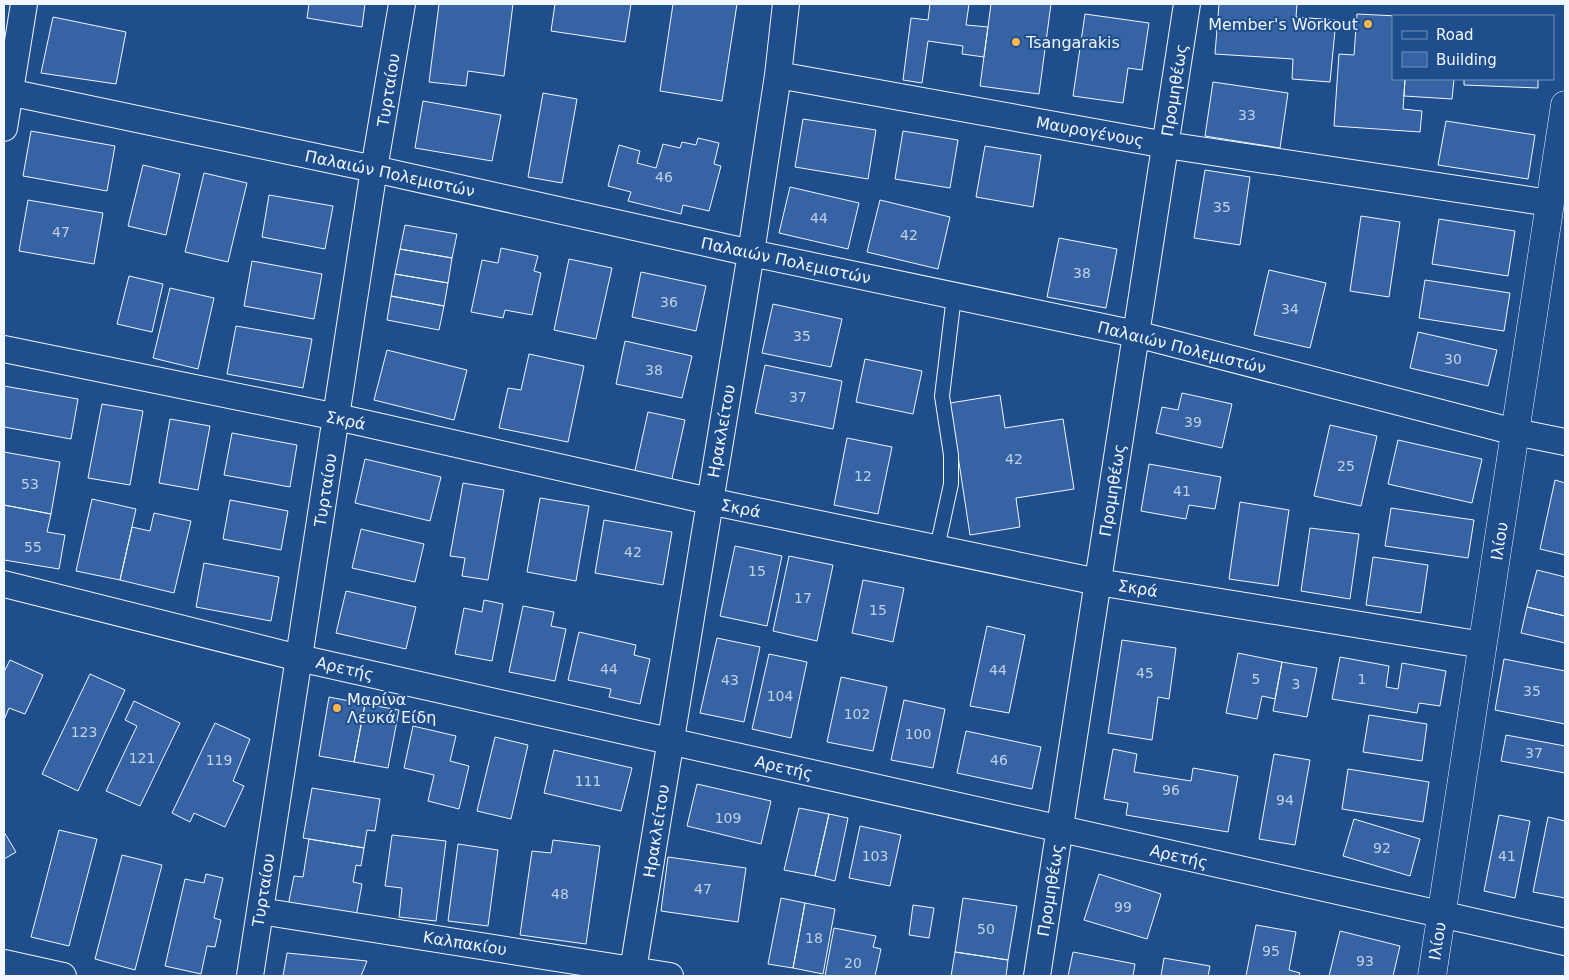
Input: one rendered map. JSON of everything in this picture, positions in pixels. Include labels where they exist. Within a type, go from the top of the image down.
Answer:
[{"type":"street","points":[[4,128],[6,92],[24,4]]},
{"type":"street","name":"Τυρταίου","points":[[250,976],[374,169],[402,4]]},
{"type":"street","name":"Ηρακλείτου","points":[[633,973],[751,253],[778,75],[786,4]]},
{"type":"street","name":"Προμηθέως","points":[[1037,976],[1188,4]]},
{"type":"street","name":"Μαυρογένους","points":[[778,75],[1166,145],[1550,203]]},
{"type":"street","name":"Παλαιών Πολεμιστών","points":[[6,92],[374,169],[751,253],[1136,334],[1515,432],[1565,442]]},
{"type":"street","name":"Ιλίου","points":[[1432,976],[1565,105]]},
{"type":"street","name":"Σκρά","points":[[4,349],[337,417],[710,501],[1098,582],[1483,645]]},
{"type":"street","name":"Αρετής","points":[[4,584],[299,658],[1565,942]]},
{"type":"street","name":"Καλπακίου","points":[[260,911],[633,973],[670,976]]},
{"type":"street","points":[[4,963],[64,976]]},
{"type":"lane","points":[[937,548],[951,484],[951,455],[942,396],[954,296]]},
{"type":"building","points":[[309,4],[365,4],[362,27],[307,18]]},
{"type":"building","points":[[439,4],[513,4],[504,76],[468,71],[466,86],[429,82]]},
{"type":"building","points":[[555,4],[631,4],[625,42],[551,31]]},
{"type":"building","points":[[673,4],[737,4],[722,101],[660,91]]},
{"type":"building","points":[[930,4],[969,4],[966,25],[988,27],[984,57],[962,54],[963,46],[928,41],[922,83],[903,80],[911,18],[928,20]]},
{"type":"building","name":"Tsangarakis","points":[[991,4],[1051,4],[1039,94],[980,86]]},
{"type":"building","points":[[1219,4],[1297,4],[1296,17],[1336,20],[1330,82],[1292,79],[1293,59],[1215,54]]},
{"type":"building","points":[[1085,14],[1149,23],[1142,70],[1128,68],[1123,103],[1073,96]]},
{"type":"building","points":[[1357,14],[1392,16],[1392,80],[1405,80],[1403,109],[1422,111],[1420,132],[1334,126],[1339,54],[1354,55]]},
{"type":"building","points":[[53,17],[126,32],[116,84],[41,73]]},
{"type":"building","points":[[1405,80],[1454,80],[1452,99],[1404,96]]},
{"type":"building","points":[[1464,80],[1538,80],[1538,88],[1464,85]]},
{"type":"building","points":[[1213,82],[1288,93],[1280,148],[1205,136]]},
{"type":"building","points":[[543,93],[577,99],[562,183],[528,177]]},
{"type":"building","points":[[423,101],[501,115],[492,161],[415,148]]},
{"type":"building","points":[[803,119],[876,130],[868,179],[795,167]]},
{"type":"building","points":[[1446,121],[1535,135],[1528,179],[1438,165]]},
{"type":"building","points":[[31,131],[115,146],[107,191],[23,176]]},
{"type":"building","points":[[903,131],[958,140],[950,188],[895,179]]},
{"type":"building","points":[[698,138],[719,143],[714,164],[721,166],[709,211],[683,205],[681,214],[628,201],[631,192],[608,186],[619,145],[640,151],[637,163],[656,168],[663,144],[680,148],[682,142],[696,145]]},
{"type":"building","points":[[985,146],[1041,155],[1033,207],[976,197]]},
{"type":"building","points":[[143,165],[180,174],[166,235],[128,226]]},
{"type":"building","points":[[1205,170],[1250,177],[1240,245],[1194,238]]},
{"type":"building","points":[[204,173],[247,183],[228,262],[185,252]]},
{"type":"building","points":[[790,187],[859,203],[848,249],[779,233]]},
{"type":"building","points":[[269,195],[333,206],[325,249],[262,237]]},
{"type":"building","points":[[28,200],[103,213],[94,264],[19,251]]},
{"type":"building","points":[[880,200],[950,217],[938,269],[867,252]]},
{"type":"building","points":[[1361,216],[1400,222],[1389,297],[1350,291]]},
{"type":"building","points":[[1439,219],[1515,231],[1508,276],[1432,264]]},
{"type":"building","points":[[405,225],[457,234],[452,258],[400,249]]},
{"type":"building","points":[[1059,238],[1117,249],[1106,308],[1047,297]]},
{"type":"building","points":[[501,248],[538,256],[534,271],[541,273],[532,315],[505,310],[503,318],[471,312],[482,260],[498,263]]},
{"type":"building","points":[[400,249],[452,258],[448,283],[395,274]]},
{"type":"building","points":[[569,259],[612,268],[596,339],[554,330]]},
{"type":"building","points":[[252,261],[322,274],[314,319],[244,306]]},
{"type":"building","points":[[1269,270],[1326,283],[1310,348],[1254,335]]},
{"type":"building","points":[[641,272],[706,286],[696,331],[632,317]]},
{"type":"building","points":[[395,274],[448,283],[444,306],[391,296]]},
{"type":"building","points":[[129,276],[163,284],[152,332],[117,324]]},
{"type":"building","points":[[1425,280],[1510,293],[1504,331],[1419,318]]},
{"type":"building","points":[[170,288],[214,298],[198,369],[153,358]]},
{"type":"building","points":[[391,296],[444,306],[439,330],[387,320]]},
{"type":"building","points":[[773,304],[842,319],[831,367],[762,353]]},
{"type":"building","points":[[236,326],[312,339],[303,388],[227,374]]},
{"type":"building","points":[[1418,332],[1497,350],[1488,386],[1410,368]]},
{"type":"building","points":[[625,341],[692,356],[682,398],[616,384]]},
{"type":"building","points":[[387,350],[467,370],[454,420],[374,400]]},
{"type":"building","points":[[529,354],[584,366],[568,442],[499,428],[508,388],[521,390]]},
{"type":"building","points":[[865,359],[922,371],[913,414],[856,402]]},
{"type":"building","points":[[765,365],[842,381],[833,429],[755,413]]},
{"type":"building","points":[[4,386],[78,399],[71,439],[4,427]]},
{"type":"building","points":[[1182,393],[1232,404],[1222,448],[1156,433],[1162,407],[1178,410]]},
{"type":"building","points":[[1000,395],[1005,428],[1063,419],[1074,489],[1016,498],[1020,527],[970,535],[950,403]]},
{"type":"building","points":[[102,404],[143,411],[130,485],[88,478]]},
{"type":"building","points":[[648,412],[685,420],[671,483],[634,475]]},
{"type":"building","points":[[170,419],[210,426],[198,490],[159,483]]},
{"type":"building","points":[[1330,425],[1377,436],[1361,506],[1314,496]]},
{"type":"building","points":[[232,433],[297,445],[290,487],[224,475]]},
{"type":"building","points":[[847,438],[892,447],[878,514],[834,505]]},
{"type":"building","points":[[1398,440],[1482,459],[1472,503],[1388,484]]},
{"type":"building","points":[[4,452],[60,462],[51,514],[4,505]]},
{"type":"building","points":[[365,459],[441,477],[430,521],[355,503]]},
{"type":"building","points":[[1149,464],[1221,477],[1215,509],[1189,505],[1186,519],[1141,511]]},
{"type":"building","points":[[1555,480],[1565,483],[1565,555],[1540,549]]},
{"type":"building","points":[[463,483],[504,490],[488,580],[462,576],[465,558],[450,556]]},
{"type":"building","points":[[540,498],[589,506],[576,581],[527,572]]},
{"type":"building","points":[[92,499],[136,509],[120,580],[76,571]]},
{"type":"building","points":[[230,500],[288,511],[281,550],[223,539]]},
{"type":"building","points":[[1240,502],[1289,510],[1278,586],[1229,579]]},
{"type":"building","points":[[4,505],[51,514],[47,532],[65,535],[59,569],[4,560]]},
{"type":"building","points":[[1391,508],[1474,520],[1468,558],[1385,546]]},
{"type":"building","points":[[154,513],[191,521],[174,593],[120,580],[132,527],[150,531]]},
{"type":"building","points":[[604,520],[672,532],[663,585],[595,573]]},
{"type":"building","points":[[1310,528],[1359,534],[1350,599],[1301,591]]},
{"type":"building","points":[[361,529],[424,544],[415,582],[352,568]]},
{"type":"building","points":[[735,546],[782,556],[767,626],[720,616]]},
{"type":"building","points":[[789,556],[833,565],[817,641],[773,631]]},
{"type":"building","points":[[1373,557],[1428,565],[1421,613],[1366,605]]},
{"type":"building","points":[[204,563],[279,577],[271,621],[196,607]]},
{"type":"building","points":[[1537,570],[1565,577],[1565,616],[1527,607]]},
{"type":"building","points":[[863,580],[904,588],[893,642],[852,633]]},
{"type":"building","points":[[346,591],[416,607],[406,649],[336,633]]},
{"type":"building","points":[[484,600],[503,604],[492,661],[455,654],[464,608],[482,612]]},
{"type":"building","points":[[523,606],[554,612],[551,626],[566,629],[555,681],[509,672]]},
{"type":"building","points":[[1527,607],[1565,616],[1565,643],[1521,633]]},
{"type":"building","points":[[987,626],[1025,635],[1009,713],[970,706]]},
{"type":"building","points":[[579,632],[636,645],[634,655],[650,659],[640,704],[609,697],[611,689],[568,680]]},
{"type":"building","points":[[717,638],[760,647],[744,722],[700,713]]},
{"type":"building","points":[[1122,640],[1176,648],[1169,699],[1158,697],[1152,740],[1108,733]]},
{"type":"building","points":[[1238,653],[1282,662],[1275,699],[1262,696],[1257,719],[1226,713]]},
{"type":"building","points":[[769,654],[807,662],[791,738],[752,729]]},
{"type":"building","points":[[1340,657],[1389,666],[1386,687],[1398,689],[1402,663],[1446,671],[1440,706],[1419,703],[1417,713],[1332,699]]},
{"type":"building","points":[[1504,659],[1565,671],[1565,724],[1495,710]]},
{"type":"building","points":[[10,660],[43,675],[25,714],[9,708],[4,720],[4,672]]},
{"type":"building","points":[[1282,662],[1317,668],[1307,717],[1273,711]]},
{"type":"building","points":[[90,674],[125,690],[78,791],[42,774]]},
{"type":"building","points":[[841,677],[887,687],[873,751],[827,742]]},
{"type":"building","points":[[329,697],[365,704],[354,762],[319,756]]},
{"type":"building","points":[[904,700],[945,709],[933,768],[891,760]]},
{"type":"building","points":[[134,701],[180,723],[140,806],[106,791],[137,726],[125,720]]},
{"type":"building","points":[[365,704],[399,710],[388,768],[354,762]]},
{"type":"building","points":[[1369,715],[1427,724],[1422,761],[1363,752]]},
{"type":"building","points":[[215,723],[250,739],[233,781],[244,786],[225,827],[194,813],[190,822],[172,813]]},
{"type":"building","points":[[413,726],[456,736],[450,761],[469,766],[459,809],[428,801],[434,775],[404,768]]},
{"type":"building","points":[[966,731],[1041,747],[1032,789],[957,773]]},
{"type":"building","points":[[1506,735],[1565,746],[1565,773],[1501,761]]},
{"type":"building","points":[[495,737],[528,745],[511,819],[477,811]]},
{"type":"building","points":[[1113,749],[1137,754],[1134,772],[1191,781],[1193,768],[1238,776],[1228,832],[1126,815],[1128,803],[1104,799]]},
{"type":"building","points":[[554,750],[632,768],[621,811],[544,793]]},
{"type":"building","points":[[1274,754],[1310,760],[1295,845],[1259,839]]},
{"type":"building","points":[[1348,769],[1429,782],[1423,822],[1342,809]]},
{"type":"building","points":[[697,784],[771,801],[761,844],[687,826]]},
{"type":"building","points":[[312,788],[380,799],[375,831],[367,830],[364,848],[303,838]]},
{"type":"building","points":[[799,808],[829,814],[815,876],[784,870]]},
{"type":"building","points":[[829,814],[848,818],[835,881],[815,876]]},
{"type":"building","points":[[1499,815],[1530,821],[1515,898],[1484,891]]},
{"type":"building","points":[[1548,817],[1565,821],[1565,898],[1533,892]]},
{"type":"building","points":[[1354,819],[1420,839],[1410,876],[1343,856]]},
{"type":"building","points":[[860,826],[901,835],[890,886],[849,878]]},
{"type":"building","points":[[59,830],[97,839],[69,946],[31,937]]},
{"type":"building","points":[[4,832],[16,852],[4,859]]},
{"type":"building","points":[[392,835],[446,841],[436,921],[399,917],[402,888],[385,886]]},
{"type":"building","points":[[309,839],[364,848],[361,866],[356,865],[353,882],[362,884],[356,917],[288,906],[294,876],[303,877]]},
{"type":"building","points":[[553,840],[600,846],[586,944],[520,935],[532,851],[551,853]]},
{"type":"building","points":[[458,844],[498,850],[488,926],[448,921]]},
{"type":"building","points":[[122,855],[162,865],[135,970],[95,959]]},
{"type":"building","points":[[668,857],[746,868],[738,922],[661,911]]},
{"type":"building","points":[[206,874],[223,878],[214,918],[221,920],[215,947],[207,946],[201,974],[165,966],[185,879],[204,883]]},
{"type":"building","points":[[1099,874],[1161,894],[1147,939],[1084,920]]},
{"type":"building","points":[[781,898],[805,903],[793,968],[768,964]]},
{"type":"building","points":[[963,898],[1017,906],[1008,960],[955,952]]},
{"type":"building","points":[[805,903],[835,909],[823,974],[793,968]]},
{"type":"building","points":[[913,905],[934,908],[929,938],[909,935]]},
{"type":"building","points":[[1256,925],[1296,932],[1289,970],[1300,973],[1299,976],[1246,976]]},
{"type":"building","points":[[834,928],[876,936],[873,947],[881,949],[875,976],[825,976]]},
{"type":"building","points":[[1340,931],[1400,946],[1393,976],[1329,976]]},
{"type":"building","points":[[955,952],[1008,960],[1006,976],[951,976]]},
{"type":"building","points":[[1073,952],[1135,964],[1133,976],[1068,976]]},
{"type":"building","points":[[287,953],[367,961],[361,976],[283,976]]},
{"type":"building","points":[[1164,958],[1210,966],[1208,976],[1161,976]]},
{"type":"place","name":"Member's Workout","points":[[1368,24]]},
{"type":"place","name":"Tsangarakis","points":[[1016,42]]},
{"type":"place","name":"Μαρίνα Λευκά Είδη","points":[[337,708]]}]
